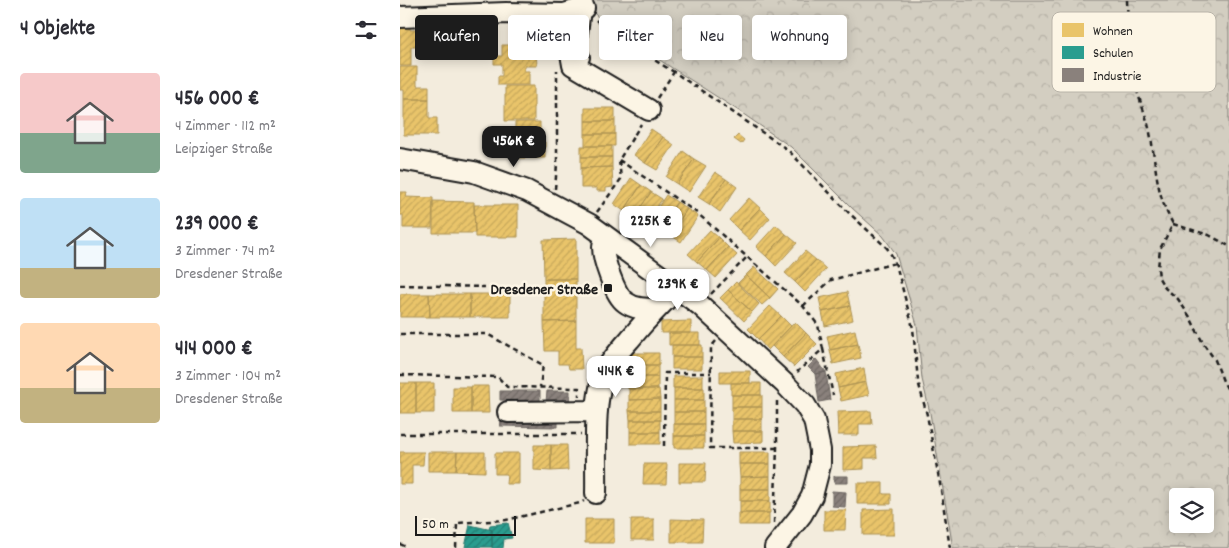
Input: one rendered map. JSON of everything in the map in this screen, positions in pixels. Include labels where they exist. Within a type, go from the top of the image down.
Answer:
[{"type":"street","points":[[400,17],[506,13],[564,14],[582,9]]},
{"type":"street","points":[[581,15],[582,9]]},
{"type":"street","points":[[582,9],[572,21],[570,48],[573,66],[649,110]]},
{"type":"street","points":[[400,160],[474,172],[527,191],[589,224],[700,305],[785,384],[805,405],[814,420],[820,450],[820,465],[812,496],[802,514],[776,548]]},
{"type":"street","points":[[605,236],[603,248],[608,271],[625,302],[642,309],[656,309]]},
{"type":"street","points":[[596,493],[597,411],[599,392],[605,372],[614,357],[677,288]]},
{"type":"street","points":[[508,412],[597,411]]},
{"type":"path","points":[[582,9],[610,33],[674,72],[788,150],[848,212],[880,240],[892,256],[912,328],[918,381],[927,415],[950,548]]},
{"type":"path","points":[[546,201],[556,187],[558,65]]},
{"type":"path","points":[[589,224],[621,179],[619,160],[674,72]]},
{"type":"path","points":[[1138,92],[1149,128],[1164,209],[1173,224],[1209,235],[1229,246]]},
{"type":"path","points":[[1173,224],[1160,249],[1159,278],[1165,288],[1178,299],[1190,317],[1203,343],[1215,360],[1229,392]]},
{"type":"path","points":[[700,305],[748,256]]},
{"type":"path","points":[[803,306],[831,280],[895,263]]},
{"type":"path","points":[[400,285],[485,287]]},
{"type":"path","points":[[720,323],[721,336],[711,347],[710,448],[778,448]]},
{"type":"path","points":[[400,334],[487,334],[543,365],[540,388]]},
{"type":"path","points":[[823,349],[833,395]]},
{"type":"path","points":[[664,446],[665,373],[711,373]]},
{"type":"path","points":[[400,434],[597,434]]},
{"type":"path","points":[[456,548],[457,523],[506,520],[580,503],[596,493]]},
{"type":"path","points":[[400,544],[408,548]]},
{"type":"green space","points":[[583,0],[1229,0],[1229,548],[953,548],[930,413],[922,379],[917,325],[896,254],[883,236],[791,147],[660,60],[672,60],[672,15],[599,15],[599,19]]},
{"type":"building: Wohnen","points":[[400,24],[410,24],[410,30],[415,30],[415,47],[411,47],[411,66],[400,66]]},
{"type":"building: Wohnen","points":[[502,45],[508,45],[508,60],[537,60],[537,66],[524,66],[524,71],[529,71],[529,85],[498,85],[498,76],[502,76],[502,64],[494,64],[494,60],[498,60],[498,56],[502,56]]},
{"type":"building: Wohnen","points":[[400,67],[417,67],[417,86],[429,86],[429,99],[404,99],[404,90],[400,90]]},
{"type":"building: Wohnen","points":[[505,86],[534,86],[534,121],[505,121]]},
{"type":"building: Wohnen","points":[[404,99],[429,99],[429,118],[437,118],[437,135],[404,135]]},
{"type":"building: Wohnen","points":[[585,108],[615,108],[615,121],[585,121]]},
{"type":"building: Wohnen","points":[[585,121],[615,121],[615,134],[585,134]]},
{"type":"building: Wohnen","points":[[515,122],[540,122],[540,142],[545,142],[545,158],[519,158],[519,149],[515,149]]},
{"type":"building: Wohnen","points":[[651,129],[663,137],[645,163],[634,155]]},
{"type":"building: Wohnen","points":[[585,134],[615,134],[615,146],[585,146]]},
{"type":"building: Wohnen","points":[[738,135],[744,140],[741,144],[734,139]]},
{"type":"building: Wohnen","points":[[663,137],[674,145],[657,170],[645,163]]},
{"type":"building: Wohnen","points":[[581,146],[612,146],[612,157],[581,157]]},
{"type":"building: Wohnen","points":[[683,151],[694,159],[677,184],[666,177]]},
{"type":"building: Wohnen","points":[[581,157],[612,157],[612,167],[581,168]]},
{"type":"building: Wohnen","points":[[694,159],[706,166],[689,192],[677,184]]},
{"type":"building: Wohnen","points":[[612,167],[613,187],[606,188],[606,191],[597,191],[597,188],[581,188],[581,168]]},
{"type":"building: Wohnen","points":[[715,172],[726,179],[709,204],[698,197]]},
{"type":"building: Wohnen","points":[[631,178],[641,185],[624,211],[614,204]]},
{"type":"building: Wohnen","points":[[726,179],[737,187],[720,212],[709,204]]},
{"type":"building: Wohnen","points":[[641,185],[651,192],[634,217],[624,211]]},
{"type":"building: Wohnen","points":[[400,192],[407,192],[406,197],[433,198],[432,228],[403,228],[403,215],[400,215]]},
{"type":"building: Wohnen","points":[[651,192],[662,199],[645,224],[634,217]]},
{"type":"building: Wohnen","points":[[666,195],[677,202],[660,228],[649,221]]},
{"type":"building: Wohnen","points":[[749,198],[760,208],[739,230],[729,220]]},
{"type":"building: Wohnen","points":[[433,201],[474,202],[475,233],[433,233]]},
{"type":"building: Wohnen","points":[[677,202],[687,209],[670,235],[660,228]]},
{"type":"building: Wohnen","points":[[474,205],[518,205],[518,237],[475,237]]},
{"type":"building: Wohnen","points":[[760,208],[770,218],[750,240],[739,230]]},
{"type":"building: Wohnen","points":[[687,209],[698,216],[681,242],[670,235]]},
{"type":"building: Wohnen","points":[[776,225],[786,234],[766,256],[756,247]]},
{"type":"building: Wohnen","points":[[710,230],[719,238],[697,262],[688,254]]},
{"type":"building: Wohnen","points":[[786,234],[797,243],[776,266],[766,256]]},
{"type":"building: Wohnen","points":[[719,238],[728,247],[707,270],[697,262]]},
{"type":"building: Wohnen","points":[[576,239],[576,279],[544,279],[543,240]]},
{"type":"building: Wohnen","points":[[728,247],[737,255],[716,278],[707,270]]},
{"type":"building: Wohnen","points":[[805,251],[816,260],[795,282],[785,273]]},
{"type":"building: Wohnen","points":[[816,260],[826,269],[805,292],[795,282]]},
{"type":"building: Wohnen","points":[[754,267],[778,289],[770,298],[746,275]]},
{"type":"building: Wohnen","points":[[746,275],[770,298],[762,305],[738,283]]},
{"type":"building: Wohnen","points":[[544,279],[576,279],[576,321],[544,322]]},
{"type":"building: Wohnen","points":[[736,282],[759,304],[752,312],[728,290]]},
{"type":"building: Wohnen","points":[[728,290],[752,312],[744,321],[720,298]]},
{"type":"building: Wohnen","points":[[847,292],[850,306],[822,312],[819,298]]},
{"type":"building: Wohnen","points":[[400,294],[429,294],[430,317],[400,317]]},
{"type":"building: Wohnen","points":[[429,294],[470,294],[470,317],[430,317]]},
{"type":"building: Wohnen","points":[[470,294],[510,294],[510,317],[470,317]]},
{"type":"building: Wohnen","points":[[770,306],[781,316],[758,339],[748,329]]},
{"type":"building: Wohnen","points":[[850,306],[853,320],[825,326],[822,312]]},
{"type":"building: Wohnen","points":[[781,316],[791,326],[768,350],[758,339]]},
{"type":"building: Wohnen","points":[[576,321],[576,348],[581,348],[582,369],[569,369],[568,364],[558,364],[558,351],[545,351],[544,322]]},
{"type":"building: Wohnen","points":[[691,321],[691,333],[661,333],[661,322]]},
{"type":"building: Wohnen","points":[[795,322],[806,333],[783,357],[772,346]]},
{"type":"building: Wohnen","points":[[855,330],[858,344],[830,350],[827,336]]},
{"type":"building: Wohnen","points":[[669,333],[700,333],[700,345],[669,345]]},
{"type":"building: Wohnen","points":[[806,333],[817,344],[794,367],[783,357]]},
{"type":"building: Wohnen","points":[[858,344],[861,358],[833,364],[830,350]]},
{"type":"building: Wohnen","points":[[672,345],[702,345],[702,357],[672,357]]},
{"type":"building: Wohnen","points":[[629,353],[659,353],[659,365],[629,365]]},
{"type":"building: Wohnen","points":[[672,357],[702,357],[702,369],[672,369]]},
{"type":"building: Wohnen","points":[[628,365],[658,365],[658,377],[628,377]]},
{"type":"building: Wohnen","points":[[864,368],[866,382],[838,388],[836,374]]},
{"type":"building: Wohnen","points":[[720,371],[750,371],[750,383],[720,383]]},
{"type":"building: Wohnen","points":[[673,376],[703,376],[703,388],[673,388]]},
{"type":"building: Wohnen","points":[[628,377],[658,377],[658,389],[628,389]]},
{"type":"building: Wohnen","points":[[866,382],[869,395],[841,401],[838,388]]},
{"type":"building: Wohnen","points":[[400,383],[416,383],[416,413],[400,413]]},
{"type":"building: Wohnen","points":[[416,383],[434,383],[434,413],[416,413]]},
{"type":"building: Wohnen","points":[[731,383],[761,383],[761,395],[731,395]]},
{"type":"building: Wohnen","points":[[471,386],[488,386],[489,413],[471,413]]},
{"type":"building: Wohnen","points":[[453,387],[471,387],[471,413],[453,413]]},
{"type":"building: Wohnen","points":[[674,388],[704,388],[704,400],[674,400]]},
{"type":"building: Wohnen","points":[[629,389],[659,389],[660,399],[629,400]]},
{"type":"building: Wohnen","points":[[732,395],[762,395],[762,407],[732,407]]},
{"type":"building: Wohnen","points":[[660,399],[660,411],[629,411],[629,400]]},
{"type":"building: Wohnen","points":[[674,400],[704,400],[704,412],[674,412]]},
{"type":"building: Wohnen","points":[[732,407],[762,407],[762,419],[732,419]]},
{"type":"building: Wohnen","points":[[629,411],[660,411],[660,420],[630,420]]},
{"type":"building: Wohnen","points":[[871,411],[872,424],[859,424],[859,435],[838,435],[837,412]]},
{"type":"building: Wohnen","points":[[674,412],[704,412],[704,424],[674,424]]},
{"type":"building: Wohnen","points":[[732,419],[762,419],[762,431],[732,431]]},
{"type":"building: Wohnen","points":[[630,420],[660,420],[660,432],[630,432]]},
{"type":"building: Wohnen","points":[[674,424],[704,424],[704,436],[674,436]]},
{"type":"building: Wohnen","points":[[732,431],[763,431],[763,442],[733,443]]},
{"type":"building: Wohnen","points":[[630,432],[660,432],[660,444],[630,444]]},
{"type":"building: Wohnen","points":[[674,436],[704,436],[704,448],[674,448]]},
{"type":"building: Wohnen","points":[[534,445],[551,445],[551,471],[534,470]]},
{"type":"building: Wohnen","points":[[551,445],[567,445],[568,470],[551,471]]},
{"type":"building: Wohnen","points":[[876,446],[877,458],[864,458],[864,469],[843,470],[843,447]]},
{"type":"building: Wohnen","points":[[400,452],[424,452],[423,465],[412,465],[412,484],[400,484]]},
{"type":"building: Wohnen","points":[[428,452],[457,452],[456,471],[428,471]]},
{"type":"building: Wohnen","points":[[457,452],[485,452],[485,472],[456,471]]},
{"type":"building: Wohnen","points":[[739,452],[770,452],[770,464],[739,464]]},
{"type":"building: Wohnen","points":[[495,453],[519,453],[519,484],[506,484],[507,474],[495,474]]},
{"type":"building: Wohnen","points":[[679,463],[706,463],[705,482],[679,482]]},
{"type":"building: Wohnen","points":[[644,464],[667,464],[666,484],[643,484]]},
{"type":"building: Wohnen","points":[[739,464],[770,464],[770,476],[740,477]]},
{"type":"building: Wohnen","points":[[770,476],[770,489],[740,489],[740,477]]},
{"type":"building: Wohnen","points":[[857,483],[883,483],[883,494],[891,494],[891,504],[857,504]]},
{"type":"building: Wohnen","points":[[740,489],[770,489],[770,501],[740,501]]},
{"type":"building: Wohnen","points":[[740,501],[770,501],[770,513],[740,513]]},
{"type":"building: Wohnen","points":[[894,509],[894,535],[863,535],[863,510]]},
{"type":"building: Wohnen","points":[[824,510],[846,510],[845,530],[824,530]]},
{"type":"building: Wohnen","points":[[738,513],[769,513],[769,525],[738,525]]},
{"type":"building: Wohnen","points":[[585,519],[614,519],[614,543],[585,543]]},
{"type":"building: Wohnen","points":[[631,519],[654,519],[654,540],[631,540]]},
{"type":"building: Wohnen","points":[[671,519],[703,520],[702,542],[671,542]]},
{"type":"building: Schulen","points":[[508,523],[512,538],[504,539],[503,548],[492,548],[492,530],[489,529],[490,525]]},
{"type":"building: Schulen","points":[[470,525],[492,530],[492,547],[465,547]]},
{"type":"building: Industrie","points":[[816,359],[826,372],[815,374],[808,367]]},
{"type":"building: Industrie","points":[[826,372],[830,400],[819,402],[815,374]]},
{"type":"building: Industrie","points":[[500,391],[540,391],[540,401],[500,400]]},
{"type":"building: Industrie","points":[[547,391],[570,391],[570,403],[546,402]]},
{"type":"building: Industrie","points":[[500,416],[558,416],[558,427],[500,426]]},
{"type":"building: Industrie","points":[[834,476],[848,476],[848,483],[834,483]]},
{"type":"building: Industrie","points":[[832,491],[846,492],[845,507],[832,506]]},
{"type":"place","name":"Dresdener Straße","points":[[608,288]]}]
